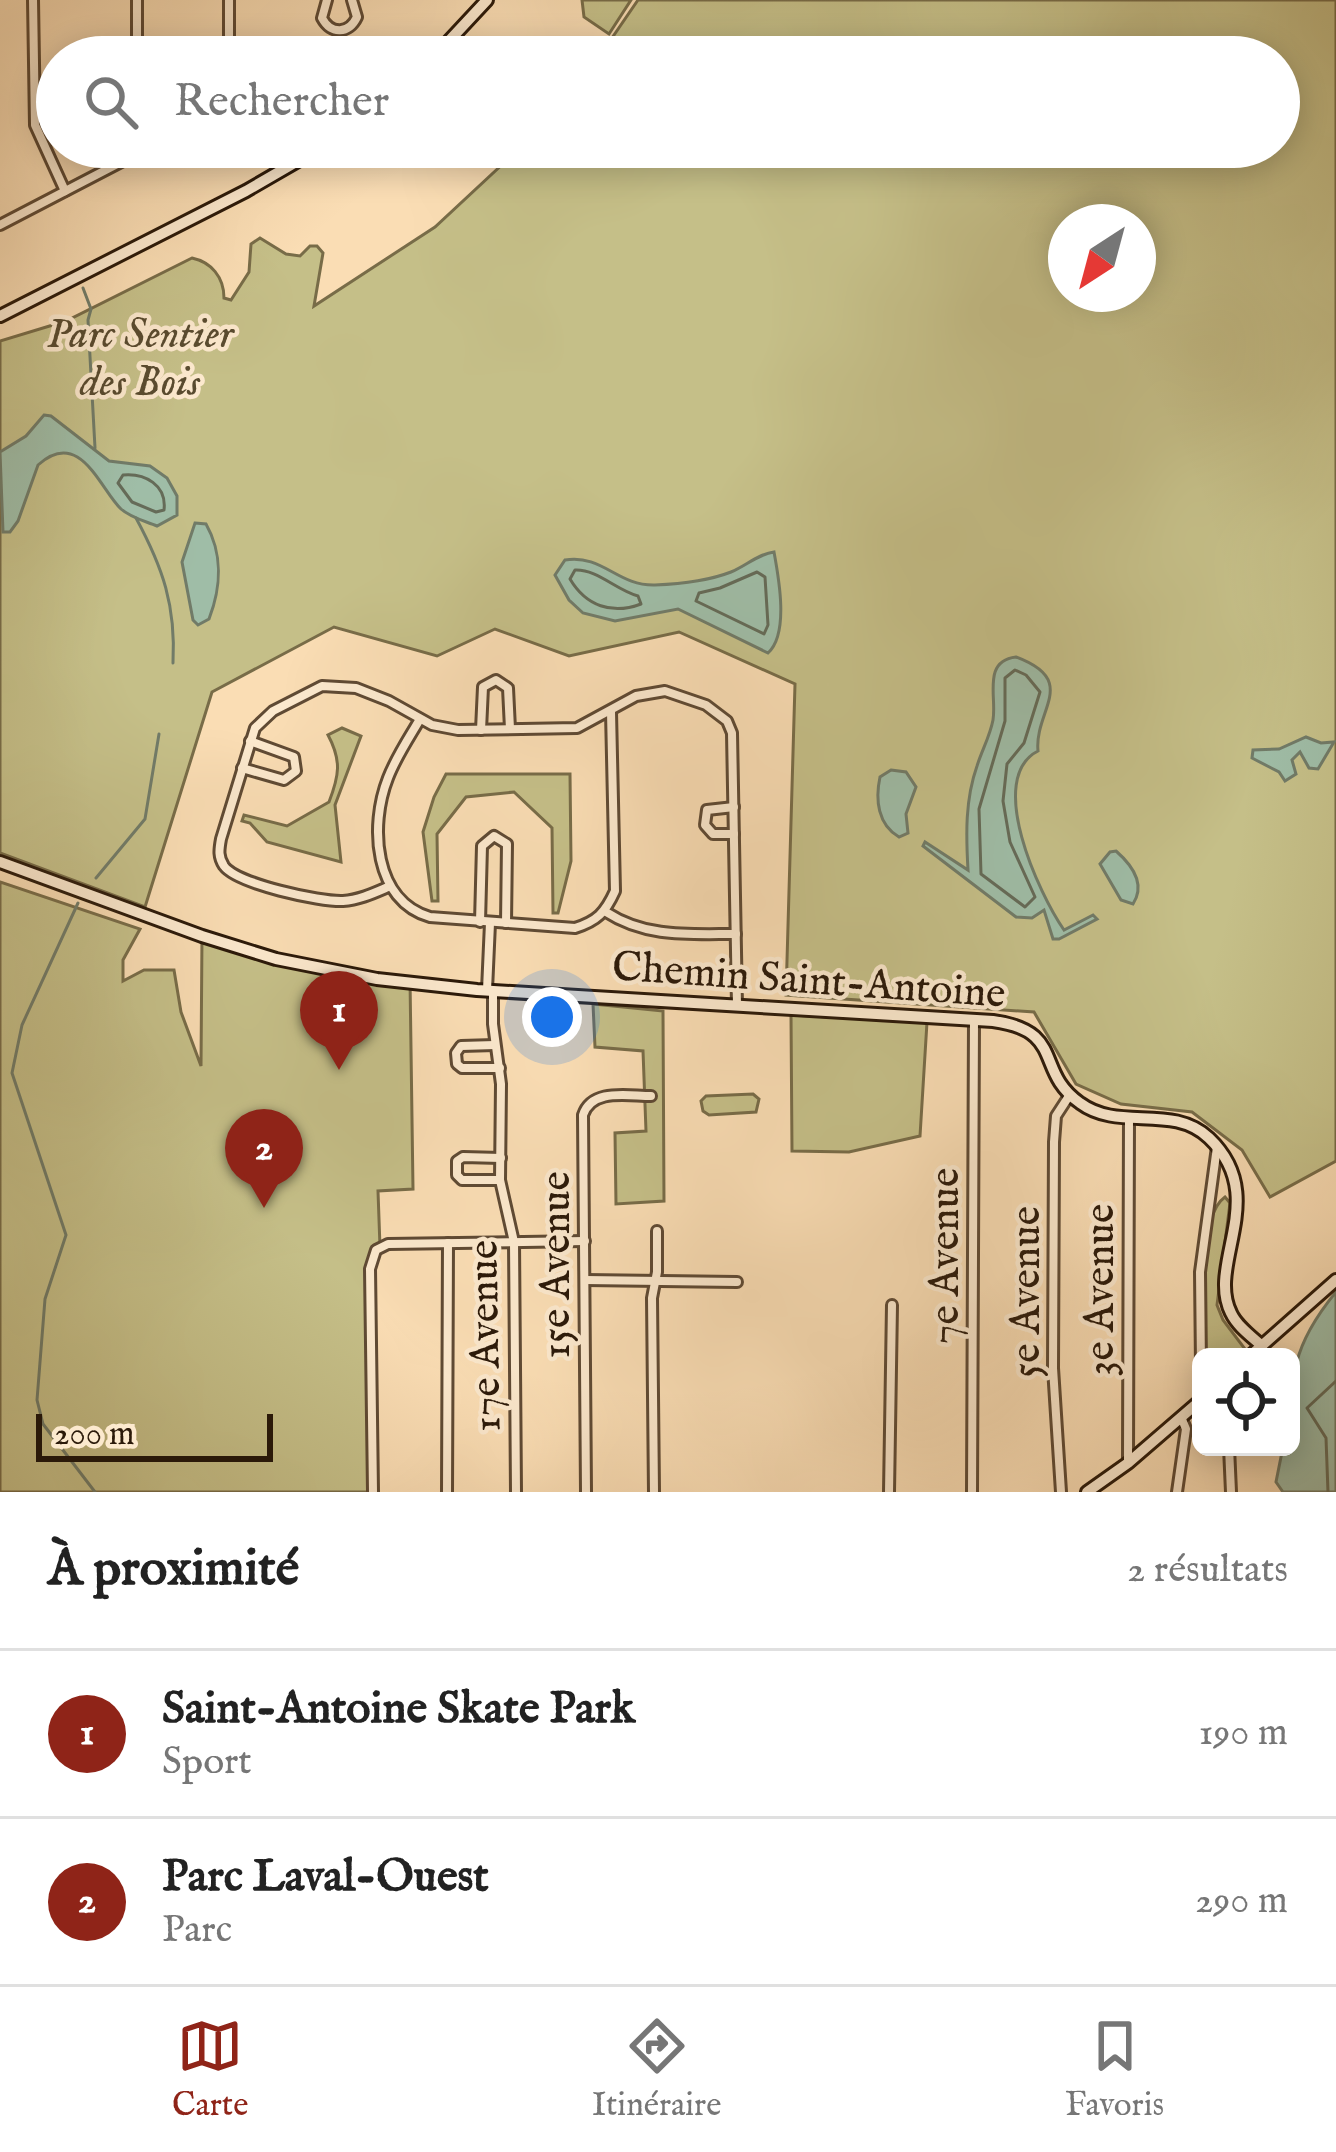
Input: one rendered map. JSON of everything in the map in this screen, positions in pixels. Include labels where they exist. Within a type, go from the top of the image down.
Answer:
[{"type":"street","points":[[33,0],[36,127]]},
{"type":"street","points":[[137,0],[137,36]]},
{"type":"street","points":[[229,0],[229,36]]},
{"type":"street","points":[[326,0],[322,18],[329,28],[340,31],[351,27],[357,17],[352,0]]},
{"type":"street","points":[[453,36],[484,1]]},
{"type":"street","points":[[55,168],[65,191]]},
{"type":"street","points":[[0,225],[109,168]]},
{"type":"street","points":[[0,316],[286,168]]},
{"type":"street","points":[[481,730],[483,687],[496,680],[508,688],[510,729]]},
{"type":"street","points":[[388,887],[336,902],[231,873],[218,854],[250,741],[261,719],[322,686],[371,693],[444,728],[481,730],[577,728],[636,696],[664,691],[694,699],[718,713],[732,733],[736,1005]]},
{"type":"street","points":[[420,719],[388,776],[380,809],[380,851],[388,887],[418,914],[575,928],[606,912],[615,891],[611,710]]},
{"type":"street","points":[[242,768],[284,780],[296,771],[294,757],[250,741]]},
{"type":"street","points":[[734,807],[712,806],[705,825],[713,834],[734,835]]},
{"type":"street","name":"17e Avenue","points":[[506,923],[507,844],[494,836],[482,846],[490,990],[500,1068],[500,1180],[514,1242],[516,1492]]},
{"type":"street","name":"Chemin Saint-Antoine","points":[[0,862],[276,959],[422,986],[1010,1023],[1042,1040],[1070,1096]]},
{"type":"street","points":[[606,912],[637,929],[736,934]]},
{"type":"street","name":"7e Avenue","points":[[972,1492],[974,1019]]},
{"type":"street","points":[[495,1045],[461,1046],[457,1064],[500,1068]]},
{"type":"street","name":"15e Avenue","points":[[586,1492],[583,1115],[586,1104],[600,1097],[651,1096]]},
{"type":"street","points":[[1070,1096],[1100,1114],[1185,1123],[1217,1147],[1236,1188],[1227,1303],[1239,1325],[1262,1346]]},
{"type":"street","name":"5e Avenue","points":[[1061,1492],[1053,1368],[1054,1142],[1056,1116],[1070,1096]]},
{"type":"street","name":"3e Avenue","points":[[1128,1463],[1129,1118]]},
{"type":"street","points":[[1201,1348],[1200,1273],[1217,1147]]},
{"type":"street","name":"17e Avenue","points":[[500,1158],[457,1161],[457,1175],[463,1180],[500,1180]]},
{"type":"street","points":[[1212,1186],[1236,1188]]},
{"type":"street","points":[[654,1492],[657,1231]]},
{"type":"street","points":[[373,1492],[370,1269],[376,1250],[388,1244],[585,1241]]},
{"type":"street","points":[[447,1492],[448,1243]]},
{"type":"street","points":[[585,1280],[737,1282]]},
{"type":"street","points":[[1260,1348],[1336,1280]]},
{"type":"street","points":[[889,1492],[892,1305]]},
{"type":"street","points":[[1087,1492],[1192,1408]]},
{"type":"street","points":[[1177,1492],[1186,1430],[1181,1417]]},
{"type":"street","points":[[1229,1456],[1231,1492]]},
{"type":"green space","points":[[582,0],[631,0],[609,34],[584,17]]},
{"type":"green space","name":"Parc Sentier des Bois","points":[[638,0],[1336,0],[1336,1161],[1270,1197],[1242,1150],[1192,1112],[1121,1104],[1076,1084],[1034,1012],[786,995],[795,684],[679,632],[569,656],[495,629],[437,656],[334,627],[212,692],[145,907],[0,853],[0,341],[66,321],[192,258],[215,272],[224,298],[231,300],[249,272],[251,244],[260,238],[286,254],[300,256],[310,246],[323,253],[314,306],[435,227],[498,168],[1300,168],[1300,36],[613,36]]},
{"type":"green space","points":[[342,728],[361,736],[335,805],[341,862],[267,842],[250,823],[242,821],[244,815],[287,826],[329,802],[338,768],[328,735]]},
{"type":"green space","points":[[446,774],[570,774],[571,861],[558,913],[553,913],[552,828],[514,792],[466,797],[437,834],[438,901],[432,901],[423,832]]},
{"type":"green space","points":[[0,882],[140,929],[123,960],[123,981],[144,970],[174,970],[181,1012],[201,1066],[202,936],[276,959],[410,979],[413,1189],[378,1191],[380,1247],[372,1256],[370,1492],[0,1492]]},
{"type":"green space","points":[[593,1004],[663,1011],[664,1201],[616,1204],[615,1133],[646,1131],[643,1051],[595,1047]]},
{"type":"green space","points":[[791,1015],[927,1022],[920,1136],[849,1152],[792,1151]]},
{"type":"green space","points":[[753,1094],[759,1099],[756,1112],[709,1115],[703,1111],[701,1101],[706,1096]]},
{"type":"green space","points":[[1225,1197],[1230,1203],[1217,1305],[1244,1348],[1205,1348],[1205,1247],[1216,1208]]},
{"type":"water","points":[[44,415],[109,461],[150,466],[167,478],[177,496],[177,515],[157,526],[129,515],[87,465],[66,453],[38,465],[18,521],[10,532],[3,532],[0,452],[26,436]]},
{"type":"water","points":[[195,523],[206,524],[218,571],[209,619],[198,625],[193,620],[182,562]]},
{"type":"water","points":[[774,552],[780,620],[768,653],[678,609],[615,621],[583,613],[555,575],[565,560],[578,559],[642,584],[684,583],[722,575]]},
{"type":"water","points":[[1016,657],[1035,666],[1050,686],[1038,751],[1023,765],[1016,785],[1022,837],[1042,891],[1064,930],[1093,915],[1097,919],[1059,939],[1053,939],[1044,910],[1032,918],[1016,917],[923,846],[925,842],[968,870],[968,805],[993,720],[993,681],[999,665]]},
{"type":"water","points":[[1306,737],[1334,742],[1318,769],[1309,768],[1300,752],[1292,760],[1296,774],[1285,781],[1279,772],[1252,758],[1253,750],[1279,749]]},
{"type":"water","points":[[891,770],[906,772],[916,787],[906,814],[908,833],[899,837],[886,826],[878,803],[880,777]]},
{"type":"water","points":[[1116,851],[1135,875],[1138,889],[1133,904],[1121,900],[1100,864]]},
{"type":"water","points":[[1336,1292],[1336,1492],[1283,1492],[1276,1482],[1281,1456],[1300,1456],[1300,1353]]},
{"type":"waterway","points":[[83,288],[91,309],[95,448]]},
{"type":"waterway","points":[[136,518],[166,588],[173,663]]},
{"type":"waterway","points":[[96,878],[145,819],[159,734]]},
{"type":"waterway","points":[[78,903],[22,1025],[12,1073],[66,1235],[45,1299],[37,1400],[43,1424],[95,1492]]},
{"type":"place","name":"Saint-Antoine Skate Park","points":[[339,1070]]},
{"type":"place","name":"Parc Laval-Ouest","points":[[264,1208]]}]
